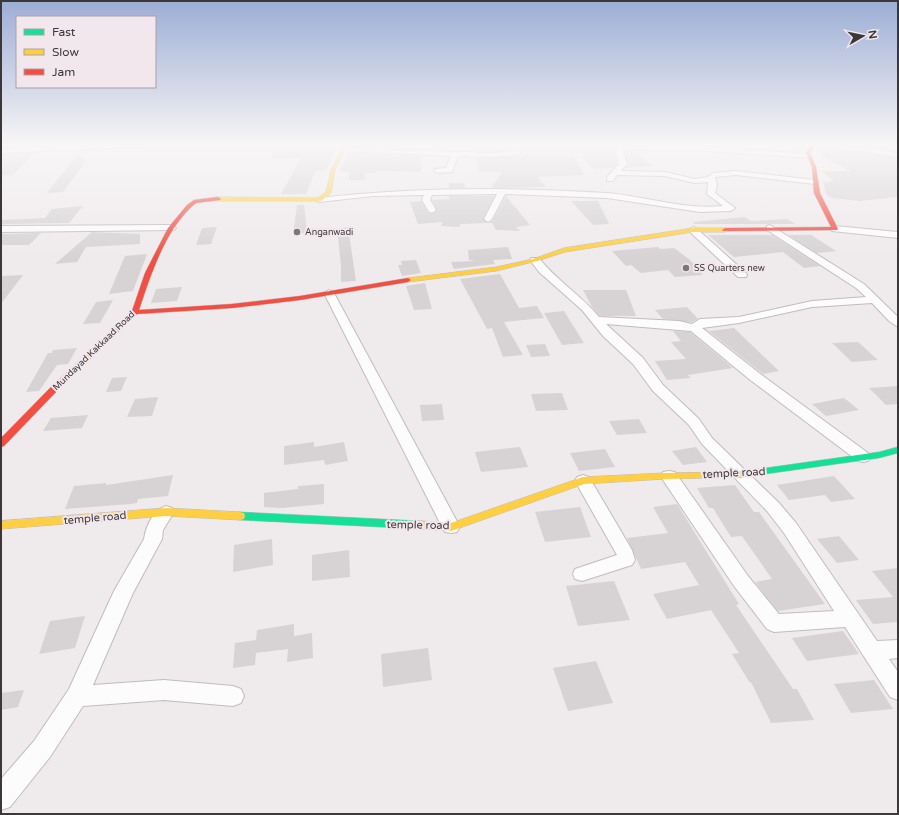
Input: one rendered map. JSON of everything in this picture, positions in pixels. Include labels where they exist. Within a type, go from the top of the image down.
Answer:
[{"type":"street","points":[[319,200],[328,193],[330,182]]},
{"type":"street","points":[[319,200],[373,194],[502,192],[625,198],[687,209],[731,208],[711,194],[713,185],[712,182]]},
{"type":"street","points":[[815,182],[817,193],[835,229]]},
{"type":"street","points":[[430,192],[426,200],[432,210]]},
{"type":"street","points":[[488,219],[502,192]]},
{"type":"street","name":"Mundayad Kakkaad Road","points":[[1,444],[52,392],[135,312],[148,273],[171,228],[194,202],[203,200],[319,200]]},
{"type":"street","points":[[1,229],[171,228]]},
{"type":"street","points":[[770,228],[860,286],[886,314],[898,323]]},
{"type":"street","points":[[135,312],[232,306],[329,293],[423,278],[496,269],[535,260],[564,250],[693,230],[770,228],[835,229],[898,235]]},
{"type":"street","points":[[693,230],[742,275]]},
{"type":"street","points":[[535,260],[542,270],[586,308],[607,333],[638,361],[658,388],[694,422],[707,441],[790,528],[898,690]]},
{"type":"street","points":[[329,293],[451,527]]},
{"type":"street","points":[[695,328],[700,323],[739,320],[812,304],[874,300]]},
{"type":"street","points":[[596,320],[673,325],[695,328],[754,376],[863,457]]},
{"type":"street","name":"temple road","points":[[1,525],[166,512],[451,527],[583,480],[669,476],[741,475],[863,457],[898,450]]},
{"type":"street","points":[[669,476],[741,581],[774,623],[851,618]]},
{"type":"street","points":[[582,574],[626,560],[626,555],[583,480]]},
{"type":"street","points":[[1,798],[42,749],[77,696],[124,591],[153,539],[154,529],[166,512]]},
{"type":"street","points":[[873,651],[898,649]]},
{"type":"street","points":[[77,696],[164,690],[232,696]]},
{"type":"building","points":[[56,182],[70,182],[63,192],[47,193]]},
{"type":"building","points":[[288,182],[311,182],[306,194],[281,194]]},
{"type":"building","points":[[495,182],[542,182],[546,187],[491,188]]},
{"type":"building","points":[[823,182],[898,182],[898,197],[860,201],[832,198],[826,195]]},
{"type":"building","points":[[449,183],[464,183],[465,188],[449,188]]},
{"type":"building","points":[[449,196],[495,196],[483,218],[487,223],[461,224],[459,227],[441,226],[443,222],[418,224],[410,202],[421,201],[428,213],[432,214],[437,210],[432,200],[449,199]]},
{"type":"building","points":[[506,196],[530,225],[516,227],[520,231],[496,230],[492,223],[489,223],[493,220]]},
{"type":"building","points":[[571,201],[598,201],[609,224],[593,225]]},
{"type":"building","points":[[297,205],[304,205],[307,233],[293,234]]},
{"type":"building","points":[[83,206],[69,223],[1,224],[1,220],[45,218],[52,209]]},
{"type":"building","points":[[745,217],[751,221],[787,219],[795,224],[695,224],[692,222]]},
{"type":"building","points":[[217,227],[211,244],[196,245],[202,228]]},
{"type":"building","points":[[348,227],[356,281],[341,282],[341,265],[337,229]]},
{"type":"building","points":[[92,232],[140,234],[140,244],[86,247],[77,262],[55,264]]},
{"type":"building","points":[[41,233],[29,245],[1,245],[1,234]]},
{"type":"building","points":[[708,235],[772,235],[820,266],[804,268],[783,252],[734,257]]},
{"type":"building","points":[[788,235],[811,235],[836,251],[817,253]]},
{"type":"building","points":[[508,247],[512,259],[493,260],[495,264],[454,269],[451,262],[475,261],[469,260],[468,250]]},
{"type":"building","points":[[658,247],[660,249],[674,248],[689,259],[703,275],[675,277],[668,270],[641,273],[631,265],[626,266],[612,251]]},
{"type":"building","points":[[147,254],[133,291],[109,294],[125,256]]},
{"type":"building","points":[[416,260],[421,273],[402,276],[398,265],[402,265],[401,261]]},
{"type":"building","points":[[500,274],[519,308],[537,306],[544,318],[504,322],[523,355],[503,357],[492,328],[487,329],[460,279]]},
{"type":"building","points":[[23,275],[1,304],[1,276]]},
{"type":"building","points":[[425,283],[432,309],[414,310],[406,286]]},
{"type":"building","points":[[182,287],[177,301],[151,303],[156,289]]},
{"type":"building","points":[[583,290],[626,290],[636,316],[600,316],[592,307]]},
{"type":"building","points":[[113,300],[100,323],[83,324],[96,302]]},
{"type":"building","points":[[687,307],[698,319],[692,322],[663,319],[655,310]]},
{"type":"building","points":[[564,311],[584,343],[562,345],[544,313]]},
{"type":"building","points":[[734,328],[779,371],[763,374],[706,329],[710,331]]},
{"type":"building","points":[[673,331],[690,332],[733,368],[688,375],[691,378],[667,380],[655,361],[686,359],[671,342],[681,341]]},
{"type":"building","points":[[858,342],[878,360],[852,362],[832,343]]},
{"type":"building","points":[[545,344],[550,356],[531,357],[526,345]]},
{"type":"building","points":[[77,348],[68,364],[57,365],[39,391],[26,392],[48,353],[52,353],[53,350]]},
{"type":"building","points":[[127,377],[121,391],[106,392],[112,378]]},
{"type":"building","points":[[898,386],[898,404],[886,405],[869,388]]},
{"type":"building","points":[[562,393],[568,410],[536,411],[531,394]]},
{"type":"building","points":[[158,397],[152,416],[127,417],[135,399]]},
{"type":"building","points":[[844,398],[859,410],[826,416],[812,404]]},
{"type":"building","points":[[442,404],[444,420],[422,421],[420,405]]},
{"type":"building","points":[[88,415],[82,428],[43,431],[51,418]]},
{"type":"building","points":[[639,419],[647,433],[617,435],[609,421]]},
{"type":"building","points":[[314,442],[314,447],[344,442],[348,461],[325,465],[324,460],[284,465],[284,446]]},
{"type":"building","points":[[520,447],[528,467],[481,472],[475,452]]},
{"type":"building","points":[[696,447],[707,462],[683,465],[672,451]]},
{"type":"building","points":[[605,449],[615,467],[579,471],[570,453]]},
{"type":"building","points":[[173,475],[168,496],[138,499],[137,503],[131,504],[65,509],[74,486],[106,483],[106,485]]},
{"type":"building","points":[[834,476],[855,499],[831,502],[825,495],[789,500],[777,485]]},
{"type":"building","points":[[324,484],[324,504],[282,508],[264,507],[264,493],[298,489],[298,486]]},
{"type":"building","points":[[735,485],[754,512],[759,512],[825,604],[778,611],[758,586],[755,582],[772,579],[742,536],[731,537],[713,508],[709,508],[697,488]]},
{"type":"building","points":[[677,504],[739,604],[736,605],[793,689],[797,689],[814,720],[771,723],[751,682],[750,683],[732,654],[739,653],[711,610],[667,619],[653,594],[699,585],[685,562],[641,569],[627,538],[668,533],[653,507]]},
{"type":"building","points":[[580,507],[591,537],[545,542],[535,512]]},
{"type":"building","points":[[839,536],[859,560],[837,563],[817,539]]},
{"type":"building","points":[[272,539],[273,565],[233,572],[234,545]]},
{"type":"building","points":[[349,550],[350,577],[312,581],[312,555]]},
{"type":"building","points":[[898,568],[898,622],[873,624],[856,600],[893,597],[872,571]]},
{"type":"building","points":[[614,581],[630,620],[578,626],[566,586]]},
{"type":"building","points":[[85,616],[75,648],[39,654],[50,621]]},
{"type":"building","points":[[294,624],[294,636],[312,633],[313,658],[287,662],[288,649],[256,653],[255,665],[233,668],[235,643],[256,640],[257,630]]},
{"type":"building","points":[[843,631],[859,654],[807,661],[792,638]]},
{"type":"building","points":[[428,648],[432,680],[383,687],[381,654]]},
{"type":"building","points":[[596,661],[613,703],[568,711],[553,668]]},
{"type":"building","points":[[874,680],[893,709],[851,713],[834,684]]},
{"type":"building","points":[[24,690],[18,707],[1,710],[1,693]]},
{"type":"traffic: fast","points":[[737,475],[879,455],[898,450]]},
{"type":"traffic: fast","points":[[240,516],[421,525]]},
{"type":"traffic: slow","points":[[218,199],[319,200],[328,193],[330,182]]},
{"type":"traffic: slow","points":[[408,280],[496,269],[535,260],[564,250],[693,230],[725,230]]},
{"type":"traffic: slow","points":[[421,525],[451,527],[583,481],[664,476],[737,475]]},
{"type":"traffic: slow","points":[[1,525],[166,512],[240,516]]},
{"type":"traffic: jam","points":[[725,230],[835,229],[817,193],[816,182]]},
{"type":"traffic: jam","points":[[1,444],[52,391],[135,312],[148,273],[171,228],[189,206],[194,202],[218,199]]},
{"type":"traffic: jam","points":[[135,312],[232,306],[300,298],[408,280]]},
{"type":"place","name":"Anganwadi","points":[[297,232]]},
{"type":"place","name":"SS Quarters new","points":[[686,268]]}]
